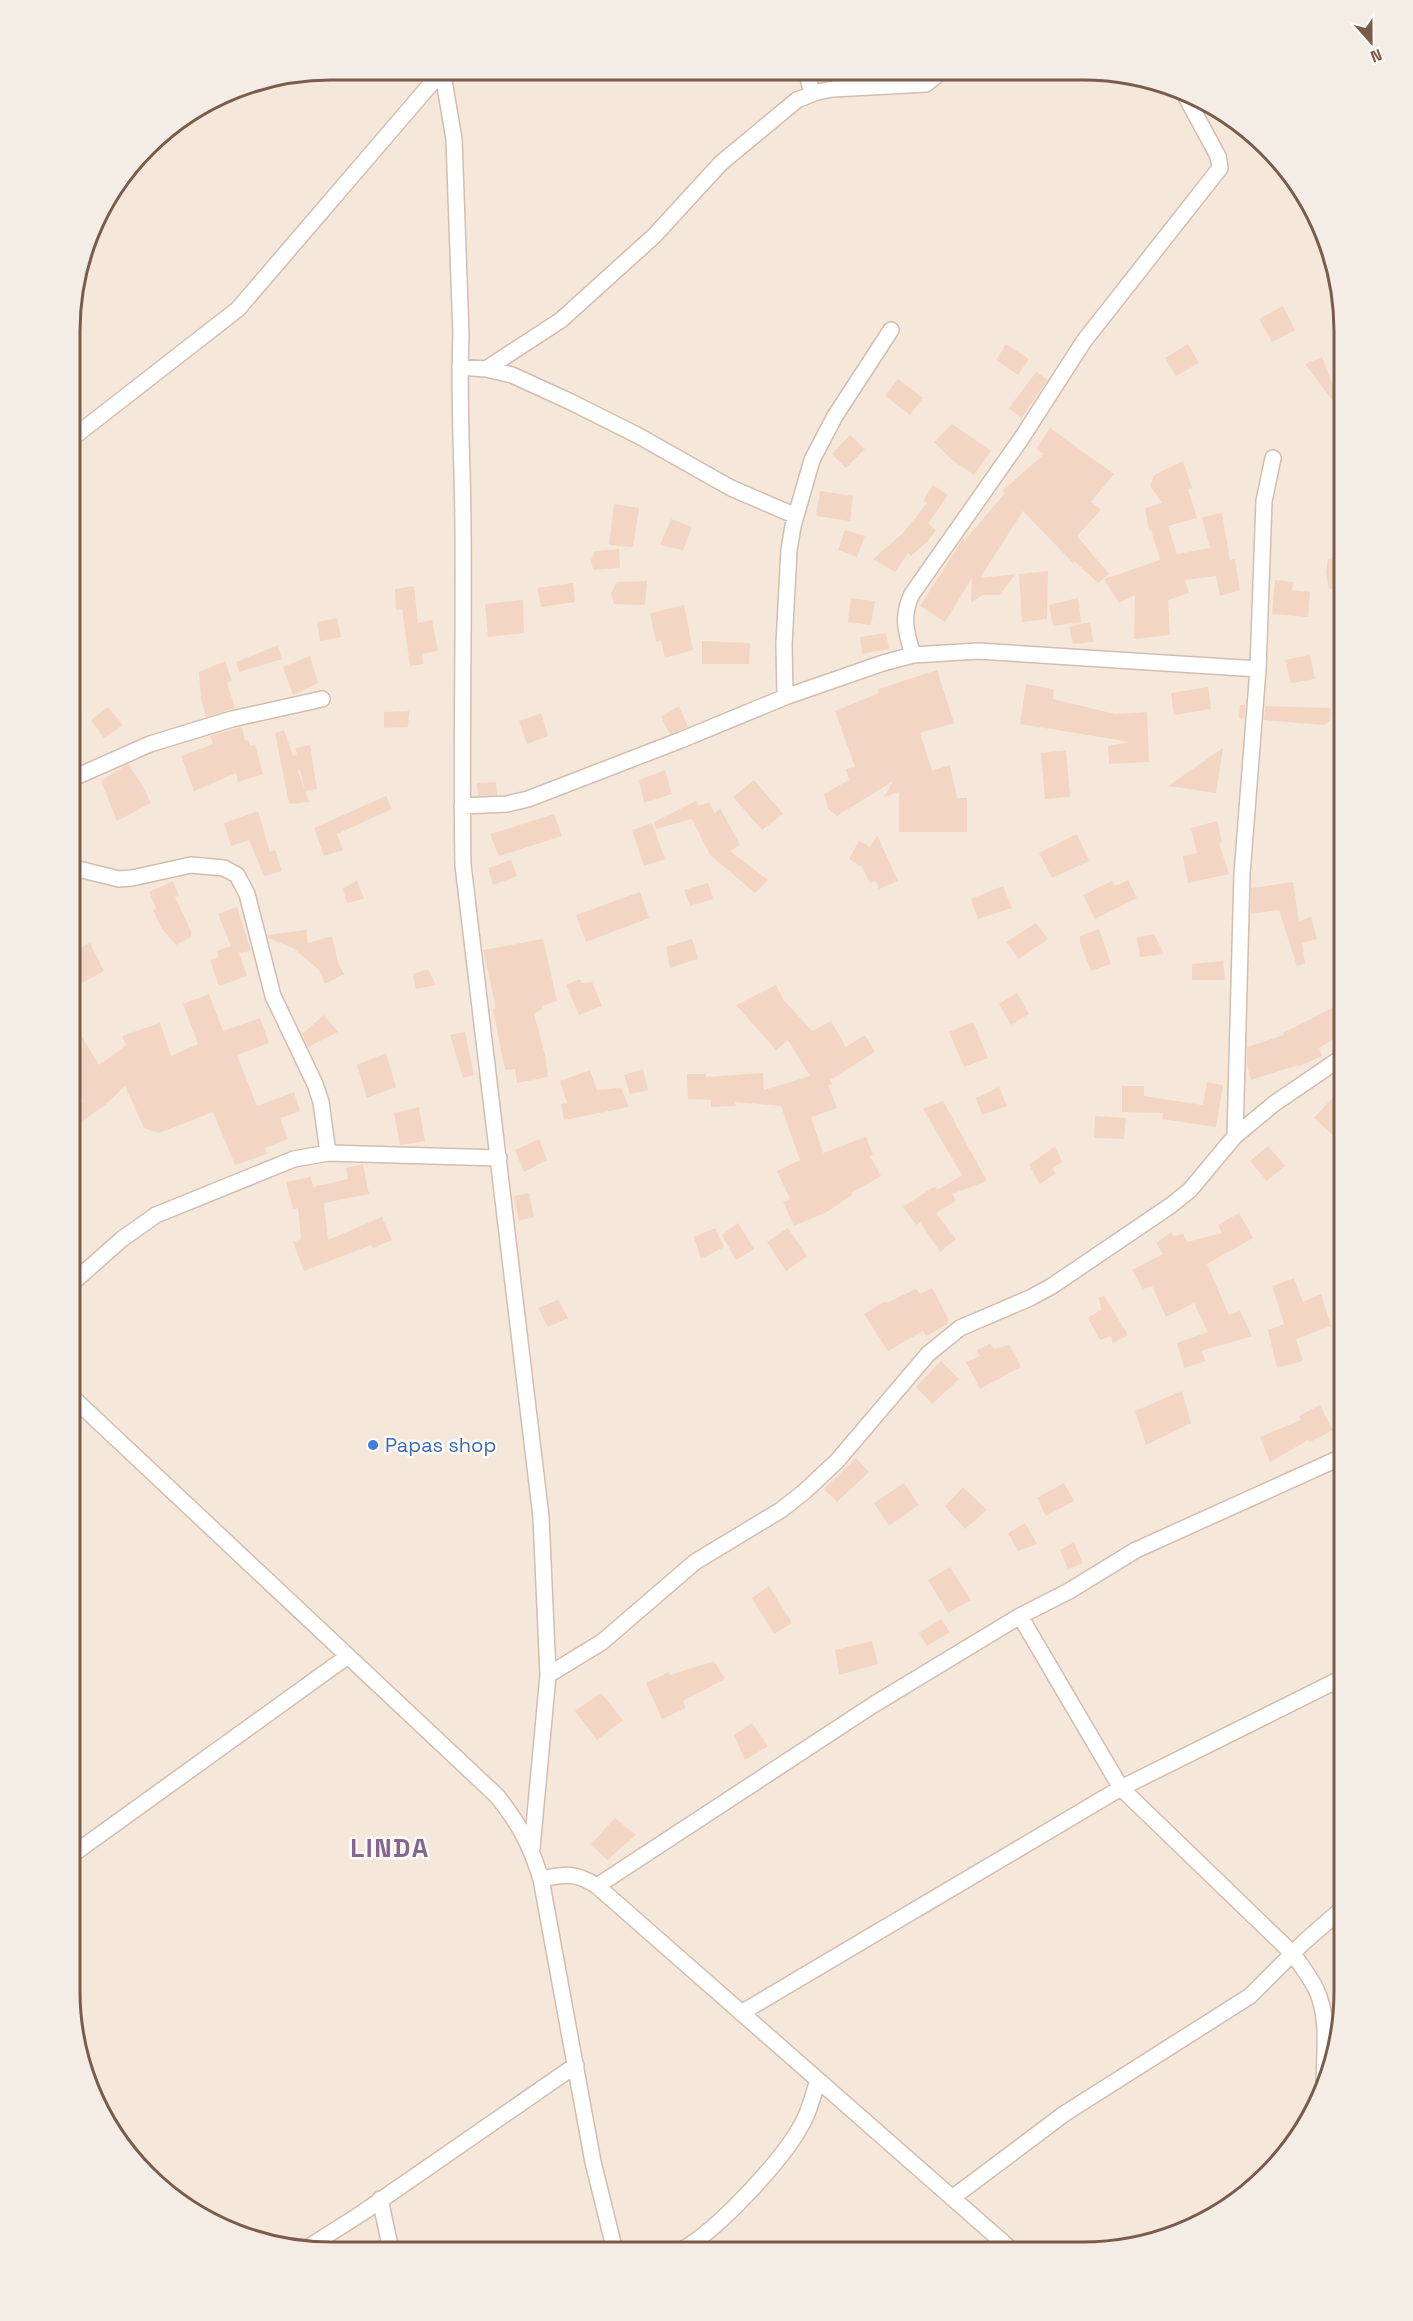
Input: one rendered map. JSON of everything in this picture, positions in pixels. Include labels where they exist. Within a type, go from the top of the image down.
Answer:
[{"type":"street","points":[[80,432],[238,309],[433,80]]},
{"type":"street","points":[[444,80],[454,139],[461,335],[463,865],[541,1517],[548,1675],[532,1848]]},
{"type":"street","points":[[808,80],[812,94]]},
{"type":"street","points":[[486,369],[561,320],[654,236],[721,163],[777,114],[797,100],[812,94],[858,87],[926,84],[931,80]]},
{"type":"street","points":[[914,655],[904,614],[912,594],[1021,439],[1084,341],[1220,168],[1218,156],[1189,103]]},
{"type":"street","points":[[785,697],[785,595],[789,550],[796,516],[816,450],[835,416],[891,330]]},
{"type":"street","points":[[460,366],[512,375],[637,435],[731,488],[796,516]]},
{"type":"street","points":[[1235,1136],[1242,874],[1258,669],[1264,501],[1274,458]]},
{"type":"street","points":[[462,806],[507,804],[528,799],[785,697],[883,663],[914,655],[978,651],[1258,669]]},
{"type":"street","points":[[80,775],[150,744],[232,719],[322,699]]},
{"type":"street","points":[[80,869],[119,879],[191,865],[224,868],[237,875],[247,894],[273,996],[315,1083],[321,1102],[328,1153]]},
{"type":"street","points":[[548,1675],[602,1642],[695,1562],[762,1522],[804,1492],[837,1461],[928,1354],[944,1340],[960,1328],[1052,1286],[1170,1206],[1190,1190],[1235,1136],[1275,1103],[1334,1063]]},
{"type":"street","points":[[80,1276],[122,1239],[156,1215],[266,1168],[310,1155],[328,1153],[499,1158]]},
{"type":"street","points":[[80,1404],[497,1796],[517,1821],[532,1848],[541,1879],[593,2162],[613,2242]]},
{"type":"street","points":[[597,1886],[873,1705],[1020,1616],[1069,1591],[1136,1550],[1334,1461]]},
{"type":"street","points":[[1020,1616],[1121,1788],[1293,1954],[1311,1980],[1320,1998],[1325,2032],[1325,2057]]},
{"type":"street","points":[[80,1849],[348,1656]]},
{"type":"street","points":[[741,2013],[1121,1788],[1334,1682]]},
{"type":"street","points":[[541,1879],[566,1874],[578,1876],[597,1886],[1003,2242]]},
{"type":"street","points":[[952,2198],[1064,2114],[1250,1996],[1334,1916]]},
{"type":"street","points":[[317,2241],[576,2066]]},
{"type":"street","points":[[694,2242],[772,2167],[806,2116],[818,2080]]},
{"type":"street","points":[[380,2199],[389,2242]]},
{"type":"shaded area","points":[[314,80],[1099,80],[1132,84],[1194,105],[1235,131],[1260,153],[1282,178],[1308,219],[1329,281],[1334,330],[1334,1991],[1325,2056],[1308,2102],[1300,2116],[1282,2143],[1260,2168],[1235,2190],[1194,2216],[1132,2237],[1083,2242],[314,2241],[281,2237],[250,2228],[219,2216],[191,2199],[165,2179],[142,2156],[122,2130],[105,2102],[88,2056],[80,2007],[80,314],[88,265],[105,219],[131,178],[153,153],[178,131],[219,105],[265,88]]},
{"type":"building","points":[[1283,306],[1295,330],[1272,342],[1259,319]]},
{"type":"building","points":[[1006,344],[1029,359],[1018,375],[996,360]]},
{"type":"building","points":[[1188,344],[1199,363],[1176,376],[1165,358]]},
{"type":"building","points":[[1322,357],[1334,388],[1334,402],[1305,364]]},
{"type":"building","points":[[1036,372],[1048,380],[1021,418],[1009,408]]},
{"type":"building","points":[[898,379],[923,398],[910,415],[885,396]]},
{"type":"building","points":[[952,424],[991,451],[974,475],[952,460],[934,442]]},
{"type":"building","points":[[1050,428],[1114,474],[1091,502],[1101,510],[1077,536],[1109,574],[1098,583],[1074,561],[1074,564],[1023,511],[980,578],[1016,574],[999,595],[982,595],[971,603],[972,578],[945,622],[920,606],[963,539],[965,540],[1005,493],[1002,491],[1044,454],[1036,449]]},
{"type":"building","points":[[850,435],[865,449],[846,468],[832,454]]},
{"type":"building","points":[[1183,461],[1192,488],[1188,489],[1197,518],[1168,526],[1177,554],[1210,548],[1202,517],[1222,513],[1230,560],[1235,559],[1240,590],[1220,596],[1216,576],[1185,580],[1189,593],[1168,600],[1170,635],[1134,639],[1135,595],[1119,603],[1104,579],[1160,560],[1151,530],[1149,531],[1145,508],[1162,503],[1150,486],[1154,475]]},
{"type":"building","points":[[933,485],[948,495],[928,524],[936,530],[928,541],[911,556],[908,553],[895,572],[873,559],[903,533],[927,503],[923,501]]},
{"type":"building","points":[[820,491],[853,496],[850,521],[816,516]]},
{"type":"building","points":[[614,504],[639,508],[633,547],[609,545]]},
{"type":"building","points":[[671,519],[692,527],[683,550],[660,545]]},
{"type":"building","points":[[845,530],[865,536],[857,557],[838,550]]},
{"type":"building","points":[[619,549],[620,568],[593,570],[591,560],[595,551]]},
{"type":"building","points":[[1334,558],[1334,588],[1329,589],[1326,573],[1328,559]]},
{"type":"building","points":[[1048,571],[1047,619],[1022,622],[1019,574]]},
{"type":"building","points":[[1275,580],[1293,582],[1292,590],[1310,592],[1308,617],[1272,614]]},
{"type":"building","points":[[647,581],[645,605],[614,604],[611,593],[617,582]]},
{"type":"building","points":[[573,583],[575,602],[541,607],[537,588]]},
{"type":"building","points":[[414,586],[418,623],[432,620],[438,651],[422,654],[423,664],[410,666],[402,609],[396,610],[395,589]]},
{"type":"building","points":[[851,598],[875,601],[871,625],[848,622]]},
{"type":"building","points":[[1078,598],[1081,622],[1053,626],[1049,605]]},
{"type":"building","points":[[523,600],[524,633],[488,637],[485,604]]},
{"type":"building","points":[[684,605],[693,650],[665,658],[661,640],[656,642],[650,613]]},
{"type":"building","points":[[337,618],[341,637],[320,641],[317,622]]},
{"type":"building","points":[[1090,622],[1093,642],[1073,644],[1069,627]]},
{"type":"building","points":[[886,633],[889,649],[862,654],[860,637]]},
{"type":"building","points":[[702,641],[750,643],[749,664],[702,664]]},
{"type":"building","points":[[278,645],[282,659],[239,672],[236,662]]},
{"type":"building","points":[[1310,655],[1315,679],[1291,683],[1285,660]]},
{"type":"building","points":[[310,656],[318,683],[293,695],[283,667]]},
{"type":"building","points":[[225,661],[232,681],[227,683],[235,708],[206,717],[201,698],[199,672]]},
{"type":"building","points":[[937,670],[954,723],[920,733],[932,771],[950,765],[957,798],[967,798],[967,832],[899,832],[899,792],[884,797],[893,781],[837,816],[828,809],[824,794],[849,780],[846,769],[855,767],[835,711],[879,693],[878,689]]},
{"type":"building","points":[[1026,684],[1054,689],[1053,699],[1115,714],[1147,712],[1149,762],[1109,764],[1108,746],[1130,742],[1020,724]]},
{"type":"building","points":[[1208,687],[1211,709],[1174,715],[1171,693]]},
{"type":"building","points":[[1240,705],[1245,705],[1244,718],[1239,718]]},
{"type":"building","points":[[679,706],[688,727],[670,734],[661,717]]},
{"type":"building","points":[[1265,706],[1331,708],[1330,721],[1323,725],[1264,720]]},
{"type":"building","points":[[108,707],[123,725],[104,738],[91,720]]},
{"type":"building","points":[[409,711],[408,727],[384,728],[384,712]]},
{"type":"building","points":[[541,713],[548,736],[527,744],[519,721]]},
{"type":"building","points":[[242,727],[245,741],[248,740],[250,746],[255,745],[263,774],[238,782],[236,773],[194,791],[181,756],[213,744],[210,736]]},
{"type":"building","points":[[284,730],[293,756],[297,755],[295,748],[310,745],[317,789],[305,791],[309,802],[289,804],[275,733]]},
{"type":"building","points":[[1223,748],[1216,793],[1168,786]]},
{"type":"building","points":[[1066,750],[1070,797],[1045,799],[1041,753]]},
{"type":"building","points":[[128,764],[151,803],[117,821],[101,781]]},
{"type":"building","points":[[665,770],[672,794],[644,803],[639,780]]},
{"type":"building","points":[[754,780],[783,814],[762,830],[733,797]]},
{"type":"building","points":[[496,782],[497,795],[478,796],[477,783]]},
{"type":"building","points":[[386,796],[392,809],[337,834],[343,850],[324,856],[314,828]]},
{"type":"building","points":[[696,801],[699,806],[709,802],[715,813],[720,808],[740,845],[730,851],[768,880],[755,893],[710,855],[692,819],[656,829],[654,822]]},
{"type":"building","points":[[258,811],[270,852],[275,850],[282,871],[264,876],[249,840],[231,846],[224,823]]},
{"type":"building","points":[[554,814],[562,836],[499,856],[490,834]]},
{"type":"building","points":[[1217,821],[1222,842],[1219,843],[1229,874],[1188,883],[1183,856],[1197,853],[1191,828]]},
{"type":"building","points":[[652,823],[665,859],[644,866],[632,830]]},
{"type":"building","points":[[1077,834],[1089,861],[1052,878],[1039,853]]},
{"type":"building","points":[[877,835],[898,881],[879,889],[876,881],[870,883],[862,867],[849,859],[859,841],[870,847]]},
{"type":"building","points":[[511,860],[517,876],[493,885],[488,868]]},
{"type":"building","points":[[357,880],[364,899],[347,903],[343,889]]},
{"type":"building","points":[[1128,880],[1137,898],[1095,919],[1083,895],[1112,881],[1115,886]]},
{"type":"building","points":[[173,881],[179,896],[175,897],[191,931],[191,937],[176,945],[162,929],[153,910],[156,909],[149,892]]},
{"type":"building","points":[[1293,882],[1299,921],[1311,917],[1317,939],[1302,943],[1305,964],[1297,966],[1279,910],[1251,914],[1251,888]]},
{"type":"building","points":[[708,883],[713,899],[690,906],[684,890]]},
{"type":"building","points":[[1003,886],[1012,908],[978,919],[971,899]]},
{"type":"building","points":[[640,892],[649,918],[586,942],[576,915]]},
{"type":"building","points":[[237,907],[251,951],[239,953],[247,976],[219,986],[210,960],[219,957],[217,951],[231,946],[218,914]]},
{"type":"building","points":[[1036,923],[1048,939],[1019,959],[1006,942]]},
{"type":"building","points":[[1099,929],[1111,964],[1091,971],[1080,936]]},
{"type":"building","points":[[306,930],[308,943],[332,936],[338,963],[344,974],[325,984],[319,970],[293,948],[268,938],[267,935]]},
{"type":"building","points":[[1154,934],[1164,954],[1140,957],[1137,937]]},
{"type":"building","points":[[543,939],[557,1001],[542,1006],[542,1009],[534,1014],[545,1055],[548,1077],[517,1083],[515,1069],[505,1070],[493,1009],[496,1008],[483,950]]},
{"type":"building","points":[[692,939],[698,959],[670,968],[666,947]]},
{"type":"building","points":[[90,943],[104,971],[82,983],[80,979],[80,948]]},
{"type":"building","points":[[1223,961],[1225,980],[1192,980],[1192,964]]},
{"type":"building","points":[[428,969],[436,985],[416,989],[413,974]]},
{"type":"building","points":[[580,979],[582,983],[592,982],[602,1006],[579,1015],[566,985]]},
{"type":"building","points":[[776,985],[783,999],[812,1031],[831,1021],[846,1047],[865,1035],[875,1052],[830,1080],[832,1084],[828,1085],[837,1108],[811,1117],[823,1153],[866,1137],[873,1155],[870,1156],[881,1176],[851,1193],[852,1195],[827,1212],[794,1226],[783,1202],[790,1199],[777,1171],[800,1160],[781,1106],[735,1102],[736,1106],[711,1107],[711,1100],[688,1099],[687,1074],[706,1074],[706,1077],[763,1073],[764,1090],[810,1076],[788,1040],[776,1050],[736,1005]]},
{"type":"building","points":[[1017,993],[1029,1014],[1011,1025],[999,1004]]},
{"type":"building","points":[[209,994],[223,1031],[260,1018],[269,1043],[237,1055],[257,1106],[294,1092],[300,1111],[280,1118],[288,1139],[265,1148],[267,1154],[235,1165],[213,1112],[159,1133],[144,1128],[125,1086],[106,1104],[80,1123],[80,1103],[83,1101],[80,1096],[80,1034],[99,1065],[126,1045],[122,1036],[160,1023],[171,1056],[198,1044],[183,1004]]},
{"type":"building","points":[[1334,1007],[1334,1039],[1319,1048],[1322,1056],[1298,1067],[1298,1065],[1251,1080],[1247,1065],[1247,1047],[1284,1035],[1283,1033]]},
{"type":"building","points":[[324,1015],[338,1032],[308,1047],[302,1034]]},
{"type":"building","points":[[973,1022],[988,1058],[964,1067],[949,1032]]},
{"type":"building","points":[[465,1032],[474,1075],[463,1078],[450,1035]]},
{"type":"building","points":[[386,1053],[396,1087],[367,1098],[357,1065]]},
{"type":"building","points":[[643,1069],[648,1090],[630,1094],[624,1075]]},
{"type":"building","points":[[590,1070],[597,1090],[621,1088],[629,1107],[564,1120],[561,1104],[567,1103],[560,1081]]},
{"type":"building","points":[[1207,1082],[1223,1085],[1216,1127],[1162,1119],[1163,1113],[1122,1112],[1122,1086],[1144,1086],[1144,1096],[1203,1105]]},
{"type":"building","points":[[999,1087],[1007,1106],[982,1115],[976,1098]]},
{"type":"building","points":[[1334,1096],[1334,1136],[1314,1118]]},
{"type":"building","points":[[943,1101],[987,1181],[952,1194],[956,1201],[936,1213],[956,1239],[940,1252],[920,1222],[916,1225],[903,1207],[935,1186],[937,1190],[962,1175],[923,1109]]},
{"type":"building","points":[[419,1107],[425,1141],[400,1145],[394,1113]]},
{"type":"building","points":[[1095,1116],[1126,1118],[1124,1139],[1094,1138]]},
{"type":"building","points":[[539,1139],[547,1160],[524,1172],[515,1150]]},
{"type":"building","points":[[1055,1146],[1062,1162],[1052,1168],[1056,1173],[1040,1184],[1029,1165]]},
{"type":"building","points":[[1268,1146],[1285,1166],[1267,1181],[1250,1161]]},
{"type":"building","points":[[363,1164],[369,1194],[324,1203],[328,1240],[382,1217],[392,1240],[373,1248],[371,1245],[304,1271],[293,1242],[301,1239],[298,1208],[293,1209],[286,1182],[311,1177],[313,1187],[348,1179],[346,1168]]},
{"type":"building","points":[[529,1193],[534,1217],[519,1221],[514,1196]]},
{"type":"building","points":[[1239,1213],[1253,1238],[1207,1264],[1229,1315],[1240,1311],[1252,1336],[1201,1351],[1206,1361],[1184,1368],[1177,1343],[1208,1332],[1194,1303],[1166,1317],[1152,1286],[1143,1289],[1132,1270],[1163,1254],[1156,1243],[1171,1232],[1174,1236],[1183,1234],[1187,1242],[1222,1233],[1218,1225]]},
{"type":"building","points":[[738,1223],[754,1249],[736,1260],[722,1235]]},
{"type":"building","points":[[715,1228],[724,1247],[701,1259],[694,1237]]},
{"type":"building","points":[[788,1228],[807,1256],[786,1271],[767,1242]]},
{"type":"building","points":[[1294,1278],[1303,1302],[1321,1294],[1331,1326],[1296,1339],[1303,1361],[1277,1368],[1268,1330],[1284,1324],[1272,1286]]},
{"type":"building","points":[[932,1288],[948,1318],[948,1324],[926,1336],[923,1331],[888,1351],[864,1314],[885,1301],[886,1303],[916,1289],[920,1294]]},
{"type":"building","points":[[1104,1296],[1128,1335],[1113,1343],[1111,1336],[1100,1340],[1088,1318],[1102,1309],[1098,1298]]},
{"type":"building","points":[[558,1300],[568,1318],[548,1327],[538,1308]]},
{"type":"building","points":[[990,1344],[994,1349],[1009,1345],[1021,1367],[980,1389],[966,1362],[980,1356],[977,1350]]},
{"type":"building","points":[[941,1361],[959,1379],[932,1404],[916,1387]]},
{"type":"building","points":[[1182,1391],[1191,1423],[1146,1445],[1135,1411]]},
{"type":"building","points":[[1320,1405],[1333,1430],[1310,1442],[1308,1440],[1270,1462],[1260,1437],[1301,1420],[1299,1416]]},
{"type":"building","points":[[856,1458],[869,1472],[837,1502],[824,1489]]},
{"type":"building","points":[[904,1483],[919,1505],[889,1526],[874,1503]]},
{"type":"building","points":[[1064,1483],[1074,1501],[1046,1516],[1037,1498]]},
{"type":"building","points":[[963,1487],[987,1510],[965,1529],[945,1506]]},
{"type":"building","points":[[1025,1523],[1037,1544],[1018,1551],[1008,1533]]},
{"type":"building","points":[[1074,1542],[1083,1563],[1068,1569],[1060,1550]]},
{"type":"building","points":[[950,1567],[971,1600],[948,1613],[928,1580]]},
{"type":"building","points":[[769,1586],[792,1623],[774,1634],[752,1598]]},
{"type":"building","points":[[941,1619],[950,1632],[927,1646],[919,1633]]},
{"type":"building","points":[[872,1641],[878,1664],[839,1675],[835,1650]]},
{"type":"building","points":[[714,1661],[725,1679],[683,1701],[686,1708],[662,1719],[646,1683],[669,1672],[670,1675]]},
{"type":"building","points":[[601,1693],[623,1720],[597,1740],[575,1711]]},
{"type":"building","points":[[752,1723],[768,1746],[745,1760],[734,1735]]},
{"type":"building","points":[[615,1818],[636,1835],[607,1860],[591,1844]]},
{"type":"place","name":"Papas shop","points":[[373,1445]]},
{"type":"district","name":"LINDA","points":[[390,1848]]}]
